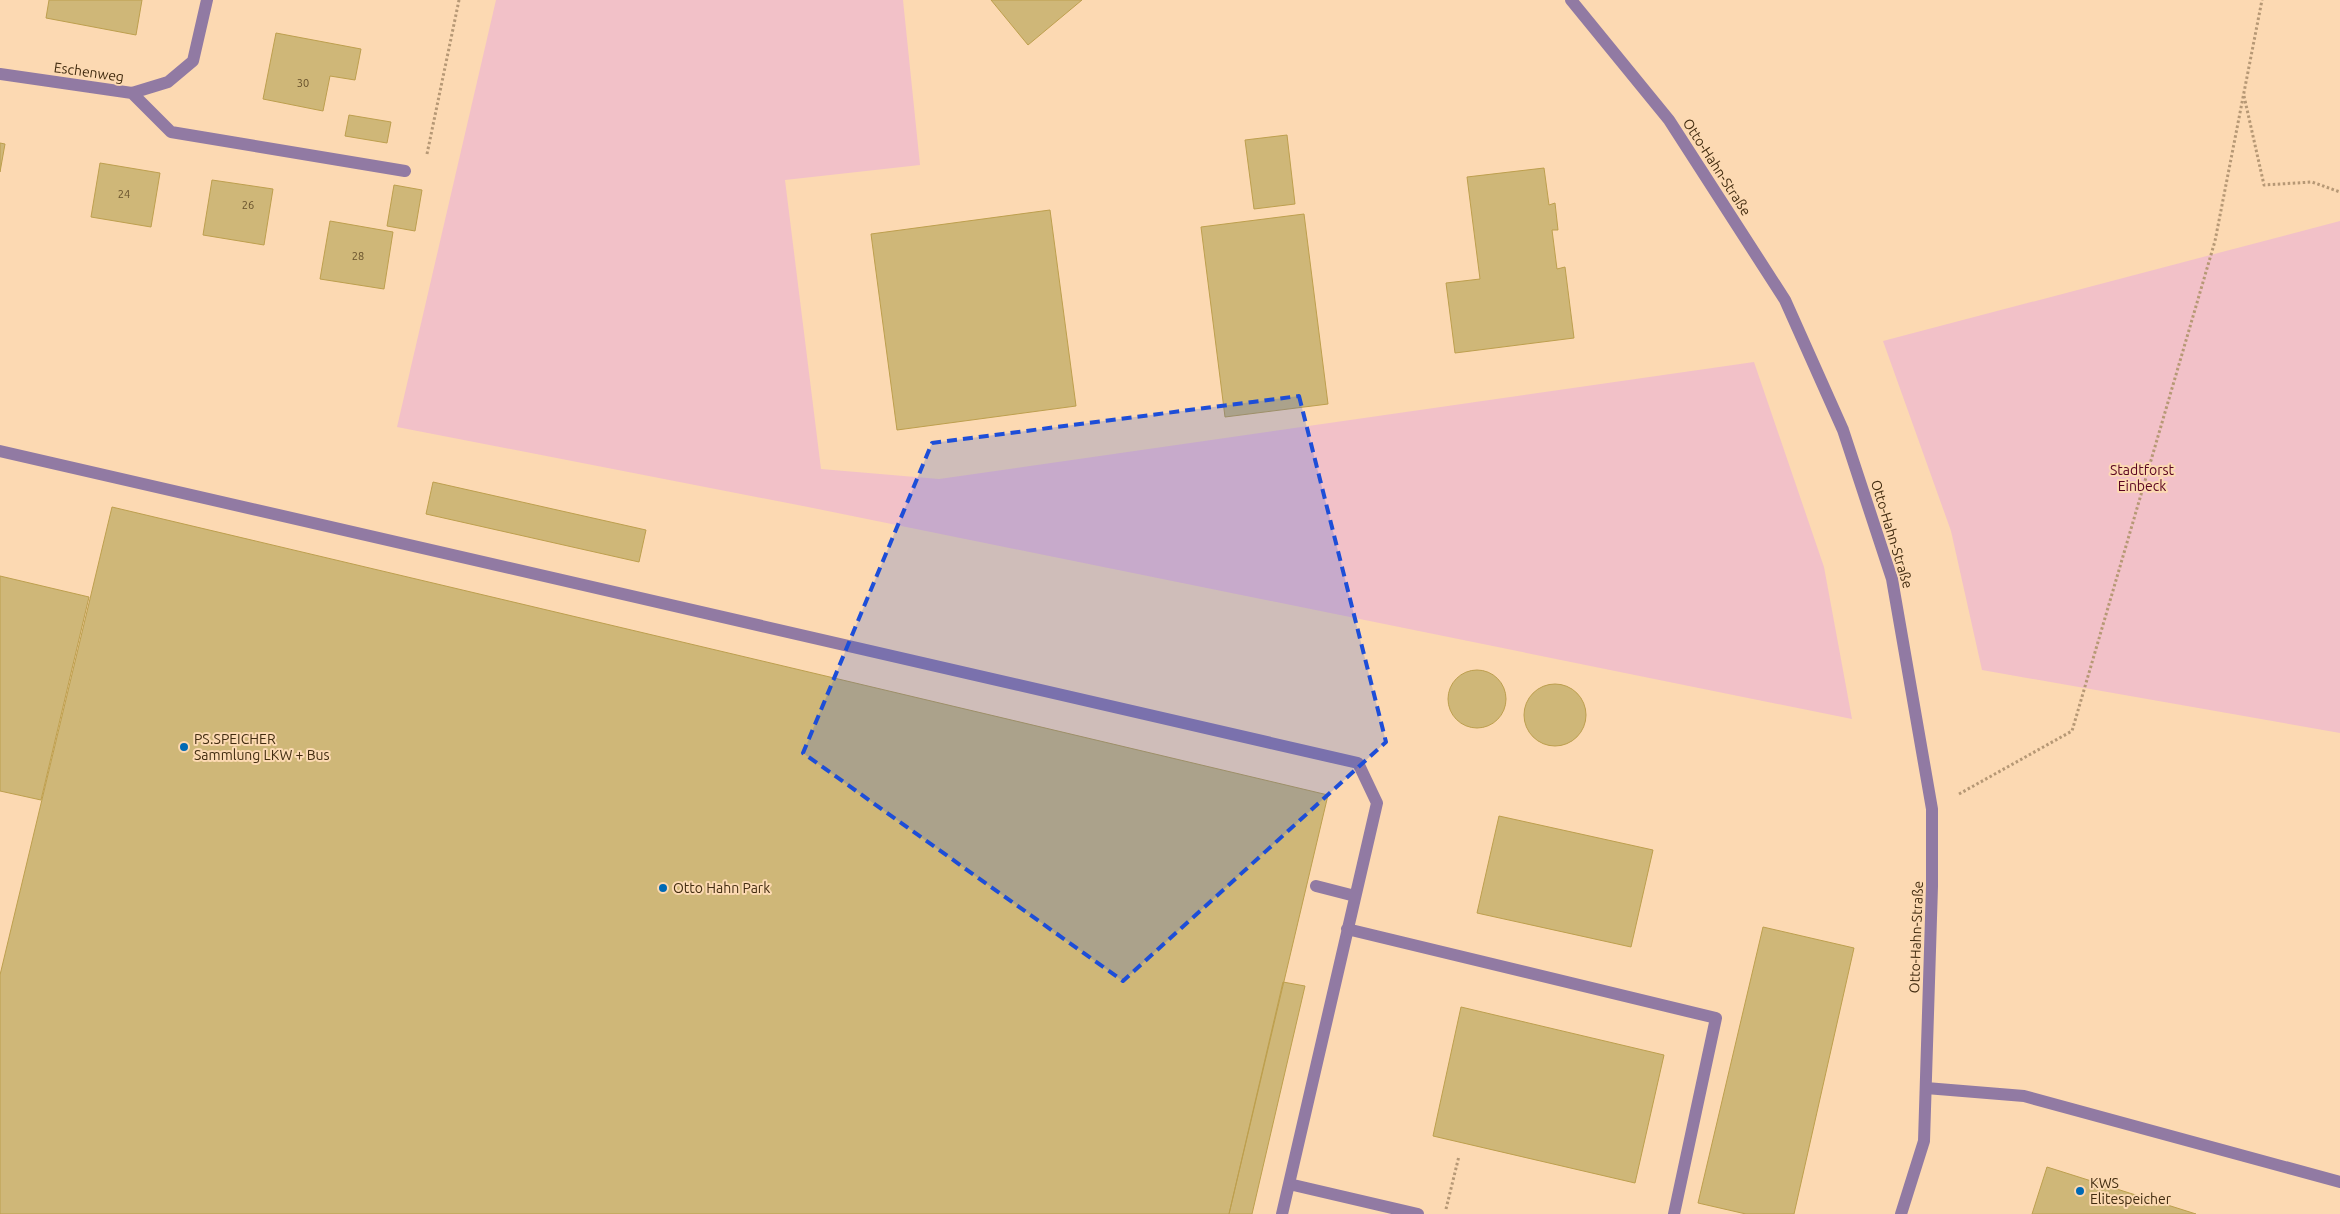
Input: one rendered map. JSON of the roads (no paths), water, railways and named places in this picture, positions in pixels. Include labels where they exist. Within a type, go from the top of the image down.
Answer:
[{"type":"street","name":"Eschenweg","points":[[0,74],[132,93],[168,82],[193,61],[207,0]]},
{"type":"street","name":"Otto-Hahn-Straße","points":[[1571,0],[1669,120],[1785,300],[1844,430],[1892,579],[1932,809],[1932,886],[1924,1140],[1902,1214]]},
{"type":"street","points":[[132,93],[171,132],[405,170]]},
{"type":"street","points":[[0,451],[1358,763],[1377,803],[1282,1214]]},
{"type":"street","points":[[1316,886],[1355,896]]},
{"type":"street","points":[[1347,928],[1716,1018],[1674,1214]]},
{"type":"street","points":[[1926,1088],[2024,1096],[2340,1182]]},
{"type":"street","points":[[1289,1184],[1418,1214]]},
{"type":"place","name":"PS.SPEICHER Sammlung LKW + Bus","points":[[184,747]]},
{"type":"place","name":"Otto Hahn Park","points":[[663,888]]},
{"type":"place","name":"KWS Elitespeicher","points":[[2080,1191]]},
{"type":"park label","name":"Stadtforst Einbeck","points":[[2142,478]]}]
